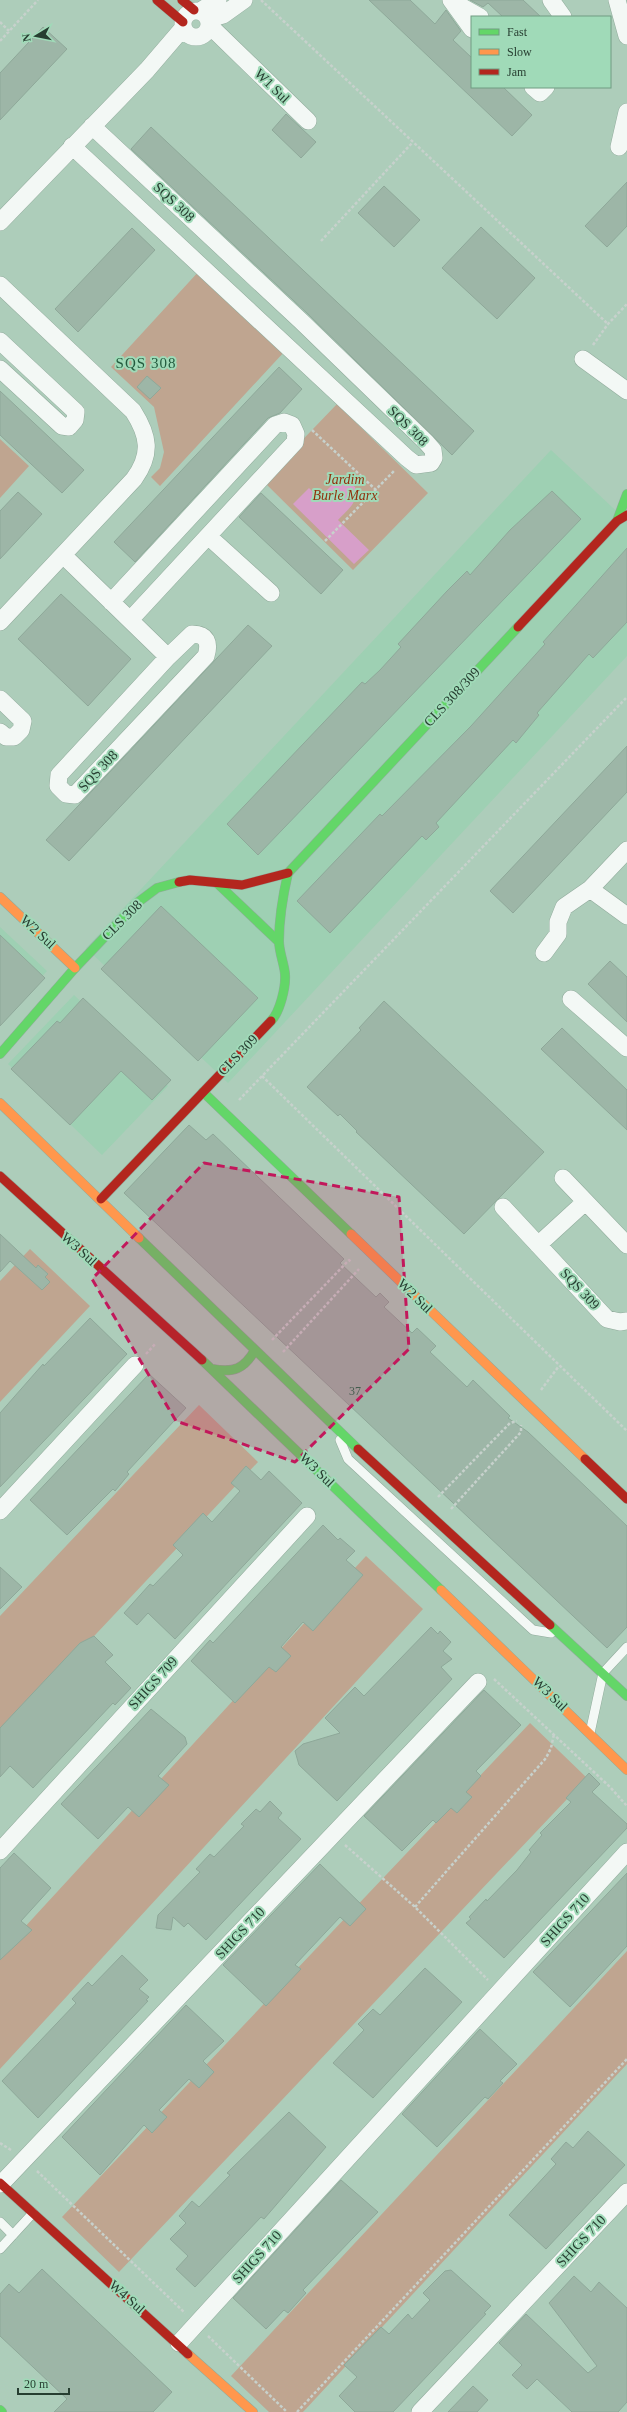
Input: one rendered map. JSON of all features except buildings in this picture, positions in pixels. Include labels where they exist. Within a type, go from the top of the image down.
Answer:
[{"type":"main road","name":"W1 Sul","points":[[158,0],[195,21]]},
{"type":"main road","name":"CLS 308/309","points":[[617,521],[627,494]]},
{"type":"main road","name":"CLS 308/309","points":[[288,873],[617,521],[627,515]]},
{"type":"main road","name":"CLS 308","points":[[0,1054],[75,968],[137,904],[157,888],[178,881],[242,885],[288,873]]},
{"type":"main road","name":"CLS 309","points":[[101,1199],[275,1017],[281,999],[285,976],[279,942],[282,900],[288,873]]},
{"type":"main road","points":[[218,884],[279,942]]},
{"type":"main road","name":"W2 Sul","points":[[0,897],[75,968]]},
{"type":"main road","name":"W2 Sul","points":[[203,1092],[627,1499]]},
{"type":"main road","points":[[0,1103],[101,1199],[333,1426],[559,1634],[604,1673],[627,1696]]},
{"type":"main road","name":"W3 Sul","points":[[0,1176],[212,1368],[590,1732],[627,1770]]},
{"type":"main road","points":[[212,1368],[230,1372],[240,1370],[257,1352]]},
{"type":"main road","name":"W4 Sul","points":[[0,2183],[179,2343],[253,2412]]},
{"type":"street","points":[[0,222],[72,146],[195,21],[218,0]]},
{"type":"street","points":[[195,21],[223,15],[244,0]]},
{"type":"street","points":[[551,0],[562,16]]},
{"type":"street","points":[[617,0],[620,27]]},
{"type":"street","points":[[452,1],[478,16]]},
{"type":"street","points":[[452,1],[471,28]]},
{"type":"street","name":"W1 Sul","points":[[195,21],[237,52],[308,121]]},
{"type":"street","points":[[534,88],[540,93],[545,88]]},
{"type":"street","points":[[619,147],[627,112]]},
{"type":"street","name":"SQS 308","points":[[72,146],[407,458],[416,465],[430,463],[434,458],[432,450],[426,442],[301,321],[92,126]]},
{"type":"street","points":[[0,285],[133,411],[144,429],[146,450],[144,464],[134,479],[0,622]]},
{"type":"street","points":[[0,341],[76,412],[75,420],[69,427],[62,426],[0,369]]},
{"type":"street","points":[[583,359],[627,391]]},
{"type":"street","points":[[111,602],[275,425],[284,422],[292,425],[296,434],[295,442],[130,620]]},
{"type":"street","points":[[208,536],[271,593]]},
{"type":"street","points":[[63,555],[168,657]]},
{"type":"street","name":"SQS 308","points":[[192,634],[200,634],[206,638],[209,646],[206,656],[75,795],[66,794],[58,786],[59,775],[168,657],[192,634]]},
{"type":"street","points":[[0,699],[23,721],[21,730],[14,737],[6,737],[0,732]]},
{"type":"street","points":[[544,953],[558,934],[558,922],[564,907],[590,890],[627,850]]},
{"type":"street","points":[[590,890],[627,916]]},
{"type":"street","points":[[571,999],[627,1048]]},
{"type":"street","points":[[563,1178],[627,1245]]},
{"type":"street","points":[[538,1245],[585,1202]]},
{"type":"street","name":"SQS 309","points":[[503,1207],[607,1319],[627,1321]]},
{"type":"street","points":[[0,1511],[135,1365]]},
{"type":"street","name":"SHIGS 709","points":[[0,1851],[307,1516]]},
{"type":"street","name":"SHIGS 710","points":[[0,2183],[25,2159],[333,1834],[485,1679]]},
{"type":"street","name":"SHIGS 710","points":[[179,2343],[627,1852]]},
{"type":"street","name":"SHIGS 710","points":[[420,2412],[627,2192]]},
{"type":"lane","points":[[333,1426],[348,1459],[533,1630],[559,1634]]},
{"type":"lane","points":[[590,1732],[604,1673],[627,1647]]},
{"type":"lane","points":[[0,2249],[33,2213]]},
{"type":"lane","points":[[0,2222],[13,2235]]},
{"type":"path","points":[[0,41],[38,0]]},
{"type":"path","points":[[262,0],[412,143],[608,324]]},
{"type":"path","points":[[0,22],[9,31]]},
{"type":"path","points":[[321,241],[412,143]]},
{"type":"path","points":[[583,359],[608,324],[627,304]]},
{"type":"path","points":[[295,442],[310,427],[376,490]]},
{"type":"path","points":[[325,541],[395,470]]},
{"type":"path","points":[[226,1114],[627,697]]},
{"type":"path","points":[[262,1076],[627,1431]]},
{"type":"path","points":[[257,1352],[348,1260],[360,1270],[270,1365]]},
{"type":"path","points":[[135,1365],[169,1330]]},
{"type":"path","points":[[532,1408],[544,1384],[559,1366]]},
{"type":"path","points":[[425,1511],[510,1423],[522,1420],[521,1432],[438,1523]]},
{"type":"path","points":[[485,1679],[554,1734],[627,1806]]},
{"type":"path","points":[[415,1907],[546,1758],[551,1748],[554,1734]]},
{"type":"path","points":[[333,1834],[415,1907],[499,1992]]},
{"type":"path","points":[[297,2412],[627,2059]]},
{"type":"path","points":[[0,2143],[25,2159],[287,2412]]},
{"type":"highlighted area","points":[[204,1163],[399,1197],[409,1349],[295,1462],[176,1421],[92,1279]]},
{"type":"shaded area","points":[[551,450],[627,521],[627,656],[228,1083],[86,948]]},
{"type":"shaded area","points":[[346,480],[355,487],[356,493],[352,505],[338,520],[369,550],[354,564],[293,504],[309,488],[319,498],[335,482]]},
{"type":"shaded area","points":[[0,927],[47,971],[0,1021]]},
{"type":"shaded area","points":[[74,995],[168,1086],[102,1155],[8,1064]]},
{"type":"green space","points":[[200,270],[285,351],[160,486],[151,477],[160,468],[164,452],[154,407],[111,367]]},
{"type":"green space","name":"Jardim Burle Marx","points":[[337,404],[428,493],[353,570],[263,481]]},
{"type":"green space","points":[[0,439],[29,466],[0,498]]},
{"type":"green space","points":[[30,1249],[90,1306],[0,1402],[0,1281]]},
{"type":"green space","points":[[199,1405],[258,1462],[0,1736],[0,1616]]},
{"type":"green space","points":[[366,1556],[423,1609],[0,2069],[0,1954]]},
{"type":"green space","points":[[530,1723],[587,1778],[119,2272],[62,2217]]},
{"type":"green space","points":[[627,1951],[627,2064],[303,2412],[269,2412],[231,2376]]},
{"type":"traffic: fast","points":[[617,521],[627,494]]},
{"type":"traffic: fast","points":[[288,873],[518,627]]},
{"type":"traffic: fast","points":[[271,1021],[280,1006],[284,986],[285,974],[279,945],[279,932],[284,890],[288,873]]},
{"type":"traffic: fast","points":[[0,1054],[75,968],[137,903],[157,888],[179,882]]},
{"type":"traffic: fast","points":[[218,884],[279,942]]},
{"type":"traffic: fast","points":[[203,1092],[351,1234]]},
{"type":"traffic: fast","points":[[139,1238],[358,1449]]},
{"type":"traffic: fast","points":[[212,1369],[232,1370],[238,1368],[247,1362],[255,1350]]},
{"type":"traffic: fast","points":[[202,1360],[441,1590]]},
{"type":"traffic: fast","points":[[550,1625],[627,1696]]},
{"type":"traffic: slow","points":[[0,897],[75,968]]},
{"type":"traffic: slow","points":[[0,1103],[139,1238]]},
{"type":"traffic: slow","points":[[351,1234],[585,1459]]},
{"type":"traffic: slow","points":[[441,1590],[627,1770]]},
{"type":"traffic: slow","points":[[188,2354],[253,2412]]},
{"type":"traffic: jam","points":[[157,0],[183,22]]},
{"type":"traffic: jam","points":[[182,0],[194,10]]},
{"type":"traffic: jam","points":[[518,627],[617,521],[627,515]]},
{"type":"traffic: jam","points":[[179,882],[190,880],[242,885],[288,873]]},
{"type":"traffic: jam","points":[[101,1199],[271,1021]]},
{"type":"traffic: jam","points":[[0,1176],[202,1360]]},
{"type":"traffic: jam","points":[[358,1449],[550,1625]]},
{"type":"traffic: jam","points":[[585,1459],[627,1499]]},
{"type":"traffic: jam","points":[[0,2183],[188,2354]]},
{"type":"district","name":"SQS 308","points":[[146,363]]}]
